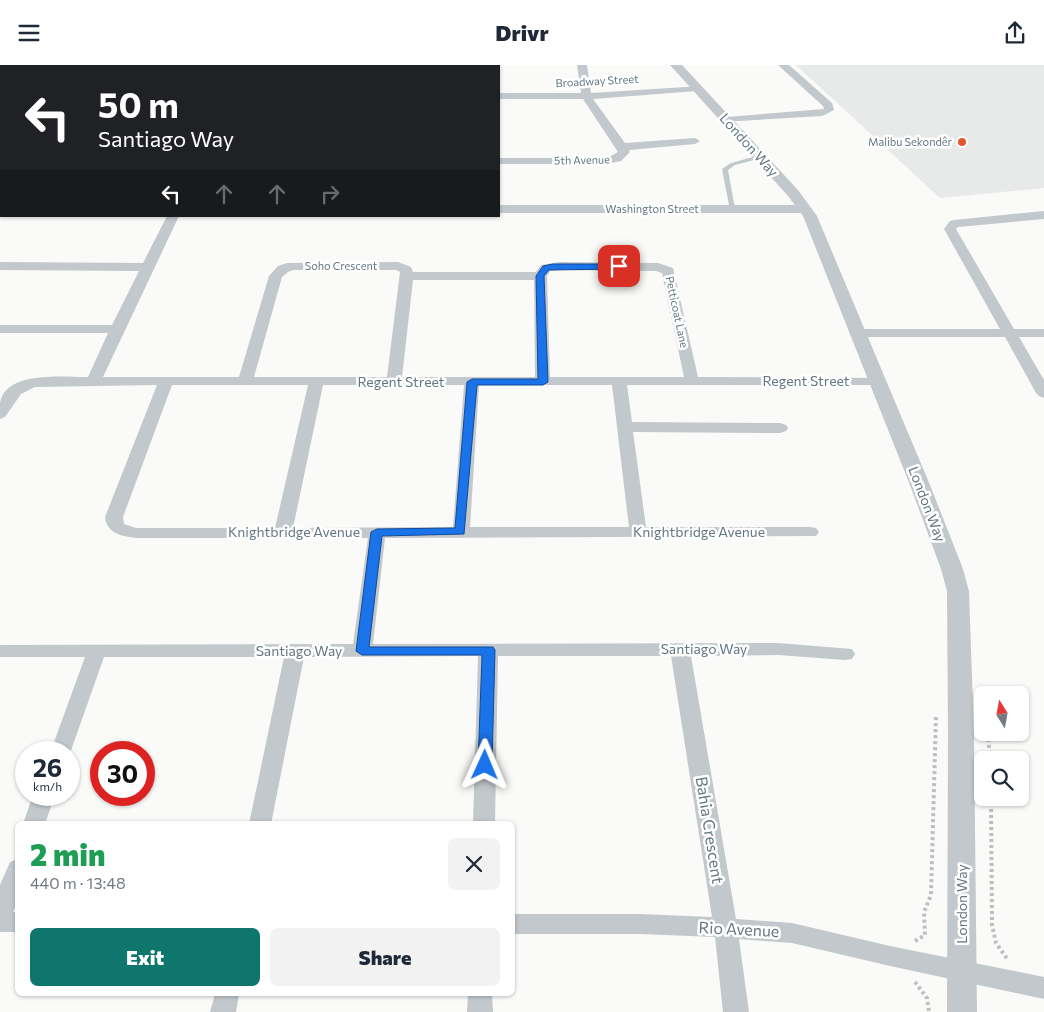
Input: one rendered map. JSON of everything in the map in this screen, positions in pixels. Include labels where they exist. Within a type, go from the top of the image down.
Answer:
[{"type":"street","points":[[582,65],[586,96]]},
{"type":"street","name":"London Way","points":[[676,65],[806,209],[820,236],[952,569],[958,591],[961,745],[962,1012]]},
{"type":"street","points":[[726,120],[822,113],[829,110],[828,105],[783,65]]},
{"type":"street","name":"Broadway Street","points":[[500,96],[586,96],[697,88]]},
{"type":"street","name":"5th Avenue","points":[[500,161],[607,161],[622,156],[624,153],[622,147],[586,96]]},
{"type":"street","points":[[622,147],[695,141]]},
{"type":"street","name":"Washington Street","points":[[500,209],[806,209]]},
{"type":"street","points":[[1043,389],[950,231],[950,227],[954,224],[1044,215]]},
{"type":"street","points":[[94,380],[173,217]]},
{"type":"street","points":[[0,266],[148,267]]},
{"type":"street","name":"Soho Crescent","points":[[245,382],[276,276],[283,269],[292,266],[398,266],[406,270],[407,276]]},
{"type":"street","name":"Petticoat Lane","points":[[540,276],[546,268],[560,266],[658,267],[668,271],[692,381]]},
{"type":"street","points":[[394,382],[407,276],[540,276],[543,382]]},
{"type":"street","points":[[0,329],[117,329]]},
{"type":"street","points":[[857,333],[1044,333]]},
{"type":"street","name":"Regent Street","points":[[0,413],[14,390],[20,386],[40,381],[877,381]]},
{"type":"street","name":"Knightbridge Avenue","points":[[166,381],[114,517],[114,524],[117,528],[136,533],[460,531],[810,532]]},
{"type":"street","points":[[283,532],[316,382]]},
{"type":"street","points":[[460,531],[472,382]]},
{"type":"street","points":[[620,382],[638,532]]},
{"type":"street","points":[[624,427],[780,428]]},
{"type":"street","points":[[362,651],[377,532]]},
{"type":"street","name":"Bahia Crescent","points":[[680,649],[726,928],[736,1012]]},
{"type":"street","name":"Santiago Way","points":[[0,651],[778,649],[845,654]]},
{"type":"street","points":[[484,821],[488,650]]},
{"type":"street","points":[[64,741],[97,651]]},
{"type":"street","points":[[261,821],[295,651]]},
{"type":"street","points":[[35,821],[40,806]]},
{"type":"street","points":[[0,915],[15,876]]},
{"type":"street","points":[[0,922],[15,922]]},
{"type":"street","name":"Rio Avenue","points":[[515,924],[640,924],[768,929],[1044,987]]},
{"type":"street","points":[[223,1012],[227,996]]},
{"type":"street","points":[[480,996],[480,1012]]},
{"type":"lane","points":[[732,209],[724,169],[733,164],[760,157]]},
{"type":"path","points":[[924,935],[924,912],[931,888],[936,715]]},
{"type":"path","points":[[991,806],[992,925],[996,943],[1010,962]]},
{"type":"path","points":[[909,977],[919,985],[927,998],[929,1012]]},
{"type":"shaded area","name":"Malibu Sekondêr","points":[[796,65],[1044,65],[1044,188],[940,198]]},
{"type":"place","name":"Malibu Sekondêr","points":[[962,142]]},
{"type":"route","points":[[485,765],[488,650],[362,651],[377,532],[460,531],[472,382],[543,382],[540,276],[546,268],[553,266],[619,266]]}]
